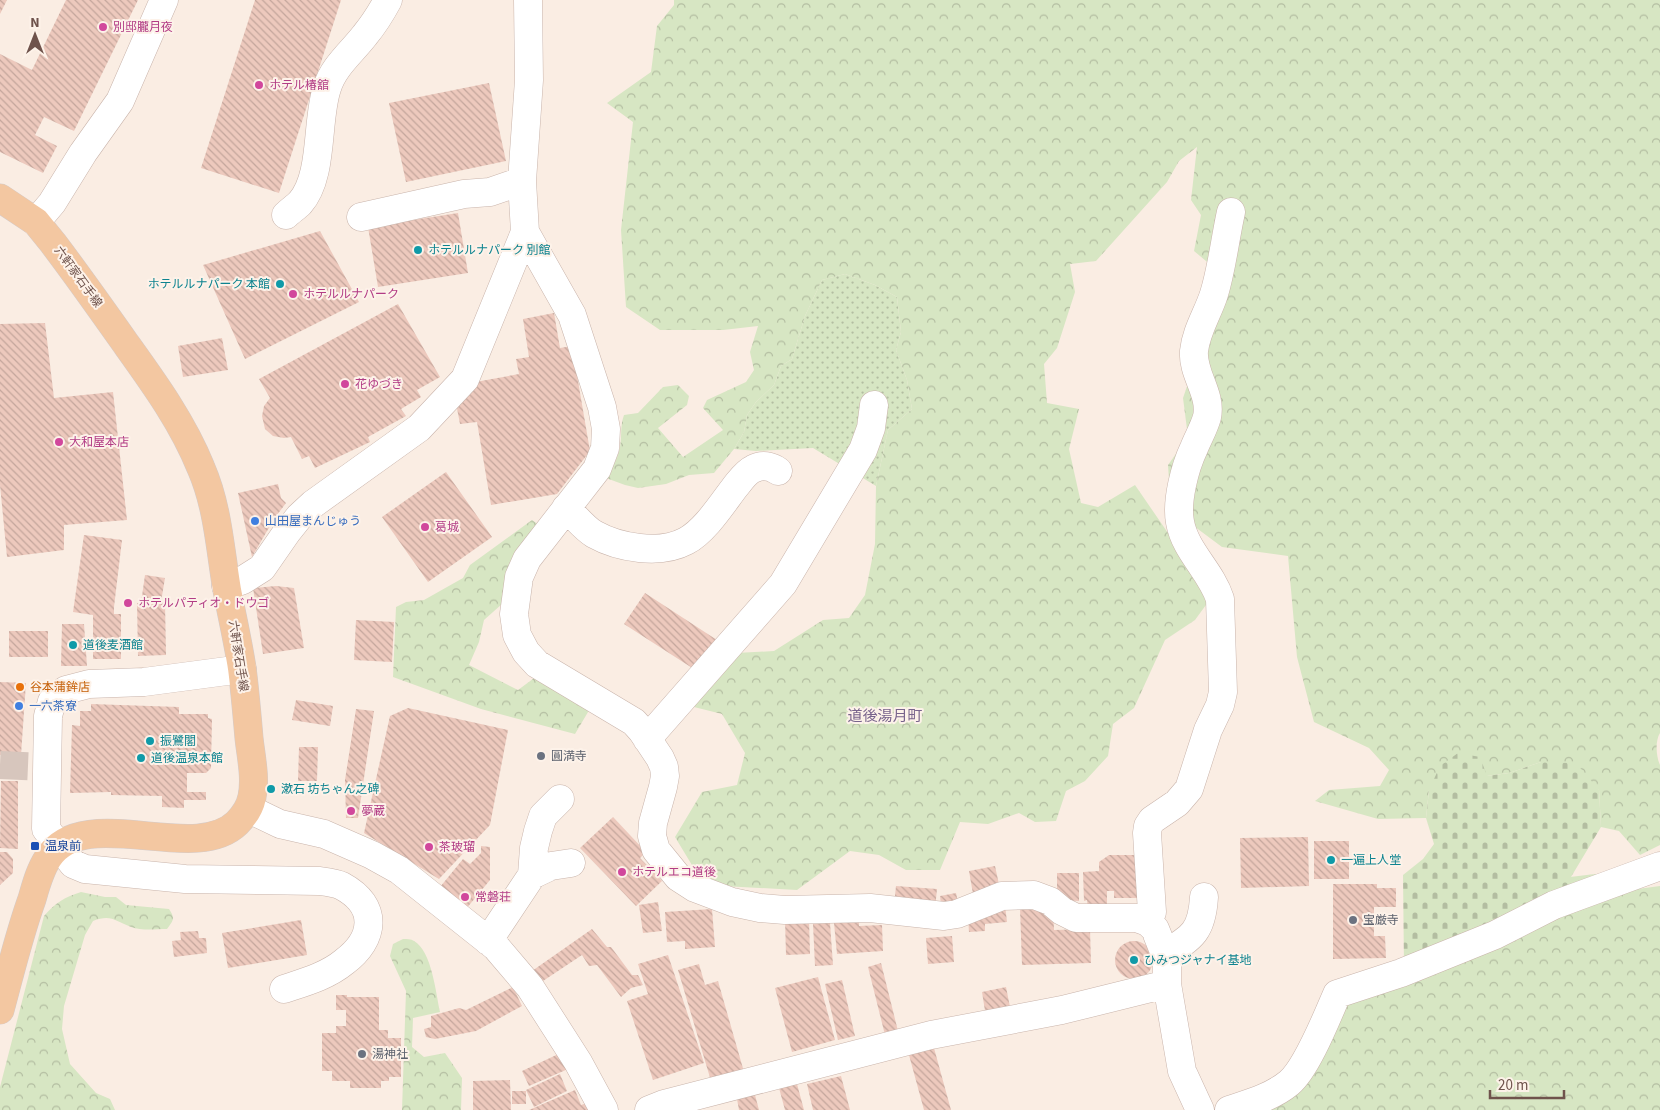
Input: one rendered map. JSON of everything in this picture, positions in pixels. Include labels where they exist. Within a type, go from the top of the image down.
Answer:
[{"type":"main road","name":"六軒家石手線","points":[[0,198],[36,222],[53,243],[140,362],[166,402],[202,469],[219,531],[226,586],[242,669],[253,786],[248,809]]},
{"type":"main road","points":[[0,1010],[25,919],[42,870],[50,855],[60,846],[75,838],[88,835],[208,837],[222,833],[236,824],[248,809]]},
{"type":"street","points":[[36,222],[52,203],[83,153],[120,101],[164,0]]},
{"type":"street","points":[[286,215],[300,202],[307,192],[314,174],[326,88],[335,71],[366,34],[388,0]]},
{"type":"street","points":[[226,586],[243,580],[262,568],[293,525],[313,504],[419,428],[465,379],[525,232],[522,181],[529,80],[528,0]]},
{"type":"street","points":[[361,217],[464,194],[490,192],[522,181]]},
{"type":"street","points":[[1148,922],[1152,912],[1148,826],[1152,820],[1177,803],[1189,789],[1208,730],[1224,692],[1220,599],[1217,590],[1192,551],[1180,521],[1181,488],[1186,468],[1207,416],[1208,405],[1195,363],[1196,339],[1214,294],[1231,212]]},
{"type":"street","points":[[525,232],[572,316],[602,407],[606,428],[605,448],[597,469],[527,559],[519,577],[514,614],[516,635],[526,652],[537,664],[634,722],[660,758],[665,776],[652,823],[652,836],[656,850],[678,877],[695,888],[732,902],[760,908],[870,908],[944,916],[957,914],[1002,896],[1019,894],[1034,895],[1050,900],[1062,911],[1076,918],[1137,918],[1148,922],[1155,929],[1166,954],[1168,984],[1182,1070],[1200,1110]]},
{"type":"street","points":[[647,739],[783,584],[862,450],[871,428],[874,405]]},
{"type":"street","points":[[566,508],[593,533],[612,542],[633,547],[669,547],[687,541],[706,524],[741,479],[752,469],[771,466],[778,471]]},
{"type":"street","points":[[242,669],[144,682],[89,684],[66,690],[52,700],[48,716],[46,829],[73,864],[85,869],[185,879],[319,881],[340,885],[355,895],[366,907],[369,921],[366,937],[360,948],[344,963],[321,976],[284,989]]},
{"type":"street","points":[[488,941],[532,874],[534,848],[543,816],[560,799]]},
{"type":"street","points":[[248,809],[280,824],[324,834],[346,842],[400,870],[488,941],[514,966],[530,987],[578,1062],[604,1110]]},
{"type":"street","points":[[532,874],[551,866],[571,863]]},
{"type":"street","points":[[1229,1110],[1267,1097],[1290,1082],[1303,1067],[1338,994],[1409,969],[1495,935],[1554,905],[1660,866]]},
{"type":"street","points":[[1166,954],[1186,942],[1197,929],[1203,916],[1204,897]]},
{"type":"street","points":[[649,1110],[664,1104],[931,1035],[1062,1010],[1168,984]]},
{"type":"green space","points":[[674,0],[1660,0],[1660,733],[1657,740],[1657,749],[1660,765],[1660,845],[1640,855],[1619,831],[1601,827],[1599,790],[1541,762],[1509,773],[1487,776],[1429,790],[1426,818],[1378,819],[1315,801],[1329,790],[1380,786],[1389,770],[1369,748],[1314,722],[1297,657],[1288,556],[1222,547],[1171,509],[1168,465],[1188,437],[1183,398],[1210,320],[1212,266],[1194,251],[1201,215],[1191,200],[1197,147],[1179,161],[1167,182],[1096,261],[1070,264],[1075,292],[1057,348],[1044,364],[1047,403],[1079,409],[1069,449],[1081,503],[1098,507],[1135,485],[1168,533],[1197,540],[1222,583],[1195,620],[1165,640],[1134,708],[1113,724],[1108,756],[1085,781],[1066,791],[1056,821],[1035,822],[1019,813],[988,824],[960,822],[940,870],[906,870],[879,855],[850,851],[797,890],[704,885],[675,837],[702,792],[737,785],[745,753],[722,714],[694,707],[736,653],[774,651],[823,620],[849,618],[865,595],[875,544],[876,486],[888,430],[912,409],[907,380],[896,350],[901,332],[897,297],[875,285],[845,274],[822,280],[805,316],[792,359],[781,366],[774,385],[756,402],[747,415],[744,432],[734,449],[714,473],[689,475],[666,484],[638,488],[606,478],[619,451],[624,415],[638,413],[663,387],[678,385],[689,396],[687,405],[658,428],[683,457],[723,430],[703,408],[707,400],[746,382],[754,370],[750,352],[758,326],[723,330],[660,330],[626,307],[621,230],[633,122],[607,103],[651,72],[657,26],[674,5]]},
{"type":"green space","points":[[845,274],[875,285],[897,297],[901,332],[896,350],[907,380],[912,409],[888,430],[876,486],[813,448],[756,451],[734,449],[744,432],[747,415],[756,402],[774,385],[781,366],[792,359],[805,316],[822,280]]},
{"type":"green space","points":[[532,520],[539,525],[502,604],[484,620],[479,642],[469,665],[518,690],[541,673],[591,707],[575,734],[481,709],[393,677],[396,607],[406,602],[424,600],[463,578],[470,565]]},
{"type":"green space","points":[[1458,753],[1480,757],[1487,776],[1509,773],[1541,762],[1576,763],[1599,790],[1601,827],[1571,877],[1576,901],[1565,917],[1549,918],[1404,968],[1403,875],[1423,859],[1434,844],[1426,818],[1429,790],[1440,766]]},
{"type":"green space","points":[[1595,874],[1630,890],[1660,886],[1660,1110],[1263,1110],[1347,997],[1576,901],[1570,877]]},
{"type":"green space","points":[[81,892],[105,897],[116,897],[126,905],[169,909],[173,917],[167,929],[135,928],[109,918],[99,919],[93,921],[85,935],[64,1006],[62,1029],[70,1064],[96,1093],[110,1099],[115,1110],[0,1110],[0,1087],[44,916],[61,901]]},
{"type":"green space","points":[[403,939],[414,941],[425,954],[432,974],[440,1012],[413,1018],[412,1047],[424,1057],[445,1053],[462,1078],[461,1110],[402,1110],[406,991],[390,956],[393,944]]},
{"type":"building","points":[[0,0],[7,0],[0,14]]},
{"type":"building","points":[[66,0],[138,0],[74,131],[44,117],[35,135],[57,146],[43,173],[0,152],[0,54],[32,70]]},
{"type":"building","points":[[255,0],[341,0],[279,193],[201,168]]},
{"type":"building","points":[[489,83],[506,161],[406,182],[389,103]]},
{"type":"building","name":"ホテルルナパーク 別館","points":[[458,213],[468,273],[378,287],[368,227]]},
{"type":"building","name":"ホテルルナパーク 本館","points":[[320,231],[359,302],[245,359],[203,265]]},
{"type":"building","name":"花ゆづき","points":[[398,304],[440,377],[417,390],[421,397],[401,409],[406,416],[368,437],[370,442],[315,468],[309,456],[302,459],[291,437],[273,436],[265,429],[262,416],[264,406],[270,398],[259,379]]},
{"type":"building","points":[[554,313],[560,348],[572,346],[590,451],[557,494],[491,505],[477,422],[460,424],[455,398],[470,383],[519,374],[516,359],[529,357],[523,319]]},
{"type":"building","name":"大和屋本店","points":[[45,323],[54,398],[113,392],[127,520],[64,525],[64,550],[7,557],[0,485],[0,324]]},
{"type":"building","points":[[222,338],[228,370],[183,377],[178,346]]},
{"type":"building","points":[[446,472],[492,537],[428,582],[382,517]]},
{"type":"building","points":[[278,484],[281,498],[286,503],[274,519],[252,557],[238,493]]},
{"type":"building","points":[[84,535],[122,540],[114,607],[114,614],[121,614],[121,659],[93,659],[93,615],[73,612]]},
{"type":"building","points":[[145,575],[165,578],[161,602],[165,602],[166,655],[138,656],[137,603],[141,603]]},
{"type":"building","points":[[276,586],[294,588],[304,648],[263,654],[253,588]]},
{"type":"building","points":[[645,593],[720,642],[700,673],[624,624]]},
{"type":"building","points":[[356,620],[394,622],[392,662],[354,660]]},
{"type":"building","name":"道後麦酒館","points":[[62,624],[84,624],[87,666],[61,666]]},
{"type":"building","points":[[9,631],[48,631],[48,657],[9,657]]},
{"type":"building","points":[[0,682],[26,683],[21,755],[0,755]]},
{"type":"building","points":[[296,700],[333,706],[330,726],[292,720]]},
{"type":"building","name":"道後温泉本館","points":[[91,704],[179,707],[179,714],[208,714],[208,718],[212,719],[211,768],[206,773],[187,773],[187,792],[206,792],[206,800],[184,800],[184,808],[162,807],[162,796],[111,795],[111,792],[70,793],[72,725],[80,726],[80,711],[91,711]]},
{"type":"building","points":[[408,708],[508,730],[490,825],[439,879],[364,833],[390,716]]},
{"type":"building","points":[[356,709],[374,711],[358,818],[346,818],[345,780]]},
{"type":"building","points":[[299,747],[318,747],[317,781],[298,781]]},
{"type":"building","points":[[1,781],[18,781],[18,849],[0,848]]},
{"type":"building","points":[[613,817],[646,852],[640,858],[662,881],[636,906],[580,848]]},
{"type":"building","points":[[1308,837],[1309,886],[1241,888],[1240,838]]},
{"type":"building","name":"一遍上人堂","points":[[1314,841],[1349,841],[1349,879],[1314,879]]},
{"type":"building","points":[[481,846],[490,847],[490,880],[466,909],[440,887],[463,859],[470,864],[481,853]]},
{"type":"building","points":[[0,852],[7,852],[13,859],[13,873],[0,885]]},
{"type":"building","points":[[1109,855],[1137,855],[1138,898],[1114,898],[1114,891],[1107,891],[1107,910],[1088,910],[1087,900],[1084,901],[1083,872],[1099,871],[1099,862]]},
{"type":"building","points":[[995,866],[1000,889],[973,894],[969,871]]},
{"type":"building","points":[[1057,873],[1079,873],[1079,901],[1057,900]]},
{"type":"building","name":"宝厳寺","points":[[1333,884],[1377,884],[1377,888],[1396,888],[1396,907],[1374,907],[1374,936],[1385,936],[1386,958],[1333,959]]},
{"type":"building","points":[[896,886],[937,889],[935,909],[894,905]]},
{"type":"building","points":[[956,893],[958,902],[941,905],[940,896]]},
{"type":"building","points":[[658,902],[662,931],[643,933],[639,905]]},
{"type":"building","points":[[1005,905],[1007,922],[985,924],[985,931],[969,932],[968,918]]},
{"type":"building","points":[[1053,907],[1054,930],[1090,929],[1091,963],[1022,965],[1020,908]]},
{"type":"building","points":[[712,909],[715,947],[685,949],[685,941],[667,942],[665,912]]},
{"type":"building","points":[[301,920],[307,955],[228,968],[222,933]]},
{"type":"building","points":[[785,920],[809,920],[810,954],[786,955]]},
{"type":"building","points":[[859,921],[859,926],[882,925],[883,951],[837,954],[834,923]]},
{"type":"building","points":[[830,923],[833,965],[815,966],[813,924]]},
{"type":"building","points":[[592,929],[607,947],[611,947],[632,975],[638,975],[643,985],[631,988],[621,997],[597,965],[589,966],[582,955],[540,983],[532,971]]},
{"type":"building","points":[[198,931],[199,938],[206,938],[207,953],[174,957],[172,941],[181,940],[180,932]]},
{"type":"building","points":[[952,936],[954,962],[928,964],[926,938]]},
{"type":"building","name":"ひみつジャナイ基地","points":[[1134,941],[1147,947],[1153,960],[1147,973],[1134,979],[1121,973],[1115,960],[1121,947]]},
{"type":"building","points":[[668,955],[704,1063],[653,1080],[627,1001],[648,994],[638,964]]},
{"type":"building","points":[[881,963],[898,1031],[885,1035],[868,967]]},
{"type":"building","points":[[699,964],[705,985],[718,981],[744,1072],[711,1081],[678,970]]},
{"type":"building","points":[[818,977],[835,1040],[792,1052],[775,988]]},
{"type":"building","points":[[842,980],[855,1036],[838,1040],[825,984]]},
{"type":"building","points":[[513,987],[522,1006],[476,1031],[435,1039],[426,1037],[424,1029],[431,1027],[431,1016],[459,1008],[466,1010]]},
{"type":"building","points":[[1006,987],[1010,1007],[985,1011],[982,992]]},
{"type":"building","name":"湯神社","points":[[336,995],[379,997],[379,1030],[388,1030],[388,1038],[401,1038],[401,1077],[389,1077],[389,1081],[381,1081],[381,1088],[350,1088],[350,1081],[332,1081],[332,1071],[322,1071],[322,1033],[336,1033],[336,1026],[346,1026],[346,1010],[336,1010]]},
{"type":"building","points":[[934,1048],[951,1110],[924,1110],[909,1055]]},
{"type":"building","points":[[567,1050],[575,1066],[529,1086],[522,1071]]},
{"type":"building","points":[[560,1074],[567,1091],[534,1107],[526,1090]]},
{"type":"building","points":[[841,1076],[850,1110],[813,1110],[807,1084]]},
{"type":"building","points":[[510,1080],[511,1110],[473,1110],[473,1081]]},
{"type":"building","points":[[797,1084],[804,1110],[785,1110],[779,1088]]},
{"type":"building","points":[[575,1090],[581,1105],[590,1102],[594,1110],[529,1110]]},
{"type":"building","points":[[512,1091],[526,1091],[526,1104],[512,1104]]},
{"type":"building","points":[[755,1095],[759,1110],[739,1110],[737,1099]]},
{"type":"tunnel","points":[[0,765],[46,767]]},
{"type":"place","name":"別邸朧月夜","points":[[103,27]]},
{"type":"place","name":"ホテル椿舘","points":[[259,85]]},
{"type":"place","name":"ホテルルナパーク 別館","points":[[418,250]]},
{"type":"place","name":"ホテルルナパーク 本館","points":[[280,284]]},
{"type":"place","name":"ホテルルナパーク","points":[[293,294]]},
{"type":"place","name":"花ゆづき","points":[[345,384]]},
{"type":"place","name":"大和屋本店","points":[[59,442]]},
{"type":"place","name":"山田屋まんじゅう","points":[[255,521]]},
{"type":"place","name":"葛城","points":[[425,527]]},
{"type":"place","name":"ホテルパティオ・ドウゴ","points":[[128,603]]},
{"type":"place","name":"道後麦酒館","points":[[73,645]]},
{"type":"place","name":"谷本蒲鉾店","points":[[20,687]]},
{"type":"place","name":"一六茶寮","points":[[19,706]]},
{"type":"place","name":"振鷺閣","points":[[150,741]]},
{"type":"place","name":"圓満寺","points":[[541,756]]},
{"type":"place","name":"道後温泉本館","points":[[141,758]]},
{"type":"place","name":"漱石 坊ちゃん之碑","points":[[271,789]]},
{"type":"place","name":"夢蔵","points":[[351,811]]},
{"type":"place","name":"温泉前","points":[[35,846]]},
{"type":"place","name":"茶玻瑠","points":[[429,847]]},
{"type":"place","name":"一遍上人堂","points":[[1331,860]]},
{"type":"place","name":"ホテルエコ道後","points":[[622,872]]},
{"type":"place","name":"常磐荘","points":[[465,897]]},
{"type":"place","name":"宝厳寺","points":[[1353,920]]},
{"type":"place","name":"ひみつジャナイ基地","points":[[1134,960]]},
{"type":"place","name":"湯神社","points":[[362,1054]]},
{"type":"district","name":"道後湯月町","points":[[885,716]]}]
